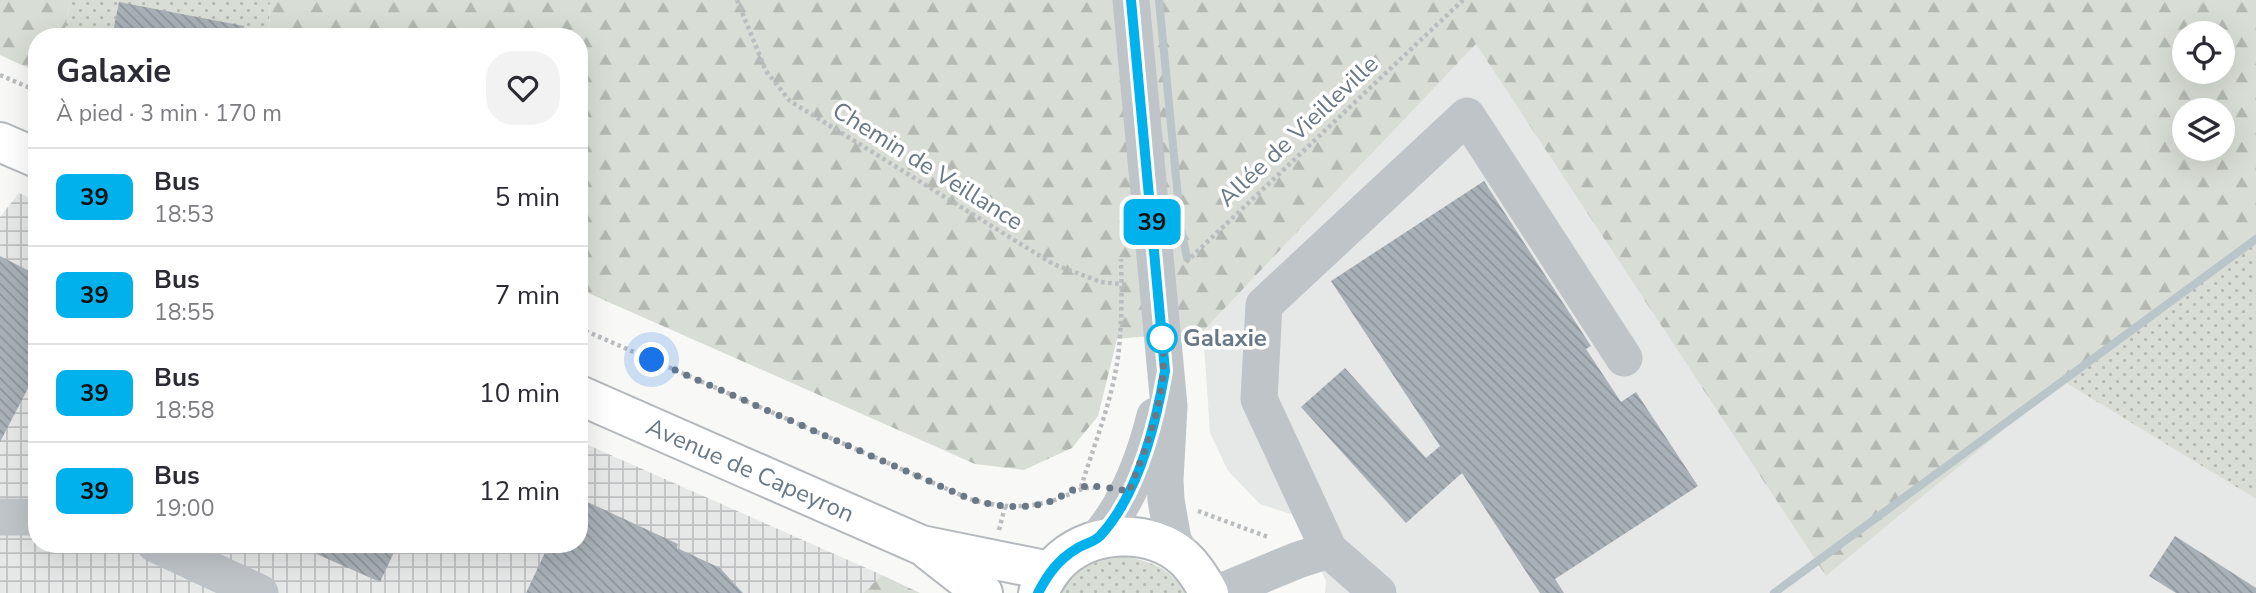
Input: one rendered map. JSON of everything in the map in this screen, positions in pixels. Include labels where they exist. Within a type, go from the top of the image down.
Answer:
[{"type":"main road","points":[[0,142],[28,154]]},
{"type":"main road","name":"Avenue de Capeyron","points":[[588,399],[921,544],[1044,582]]},
{"type":"main road","points":[[1044,582],[1071,552],[1097,539],[1127,536],[1156,541],[1182,556],[1199,575],[1209,593]]},
{"type":"main road","name":"Avenue de Capeyron","points":[[921,544],[983,593]]},
{"type":"street","points":[[1131,0],[1170,423],[1166,500],[1173,540],[1182,556]]},
{"type":"street","points":[[1378,593],[1314,555],[1259,399],[1264,305],[1467,116],[1624,358]]},
{"type":"street","points":[[1097,539],[1129,492],[1154,422],[1165,371]]},
{"type":"street","points":[[0,517],[28,517]]},
{"type":"street","points":[[174,553],[260,593]]},
{"type":"street","points":[[1218,593],[1314,555]]},
{"type":"path","name":"Chemin de Veillance","points":[[737,0],[766,71],[790,102],[1053,264],[1101,282],[1122,284],[1157,271]]},
{"type":"path","name":"Allée de Vieilleville","points":[[1157,271],[1462,0]]},
{"type":"path","points":[[0,75],[28,87]]},
{"type":"path","points":[[1080,487],[1111,390],[1118,358],[1121,255],[1157,271]]},
{"type":"path","points":[[588,332],[970,499],[996,506],[1023,507],[1063,497],[1080,487],[1129,492]]},
{"type":"path","points":[[1166,500],[1314,555]]},
{"type":"shaded area","points":[[1476,44],[1826,576],[2063,381],[2256,499],[2256,593],[1325,593],[1326,581],[1297,516],[1260,504],[1228,471],[1210,433],[1203,331]]},
{"type":"shaded area","points":[[19,193],[28,197],[28,553],[588,553],[588,445],[882,575],[863,593],[0,593],[0,217]]},
{"type":"green space","points":[[0,0],[70,0],[65,28],[28,28],[28,68],[0,55]]},
{"type":"green space","points":[[70,0],[270,0],[269,28],[65,28]]},
{"type":"green space","points":[[270,0],[2256,0],[2256,242],[2063,381],[1826,576],[1476,44],[1203,331],[1117,339],[1098,416],[1072,448],[1024,470],[975,464],[588,293],[588,28],[269,28]]},
{"type":"green space","points":[[2256,242],[2256,499],[2063,381]]},
{"type":"green space","points":[[1119,556],[1157,566],[1173,577],[1185,593],[1059,593],[1077,572]]},
{"type":"green space","points":[[882,575],[920,593],[863,593]]},
{"type":"building","points":[[119,2],[244,26],[244,28],[114,28]]},
{"type":"building","points":[[1484,181],[1591,346],[1586,349],[1621,402],[1636,392],[1698,486],[1555,579],[1564,593],[1540,593],[1462,473],[1406,523],[1301,407],[1345,368],[1426,458],[1440,446],[1331,281]]},
{"type":"building","points":[[0,256],[28,270],[28,388],[0,442]]},
{"type":"building","points":[[588,502],[678,544],[677,548],[720,568],[743,593],[526,593],[545,553],[588,553]]},
{"type":"building","points":[[2175,536],[2256,588],[2256,593],[2176,593],[2149,576]]},
{"type":"building","points":[[314,553],[394,553],[380,582]]},
{"type":"waterway","points":[[1159,0],[1181,229],[1187,258]]},
{"type":"waterway","points":[[1774,593],[2256,239]]},
{"type":"bus line","name":"39","points":[[1038,593],[1050,571],[1063,557],[1097,539],[1122,505],[1146,447],[1165,371],[1131,0]]},
{"type":"place","name":"Galaxie","points":[[1162,338]]},
{"type":"route","points":[[652,360],[970,499],[1005,507],[1023,507],[1063,497],[1080,487],[1129,492],[1146,447],[1160,397],[1165,371],[1162,338]]}]
